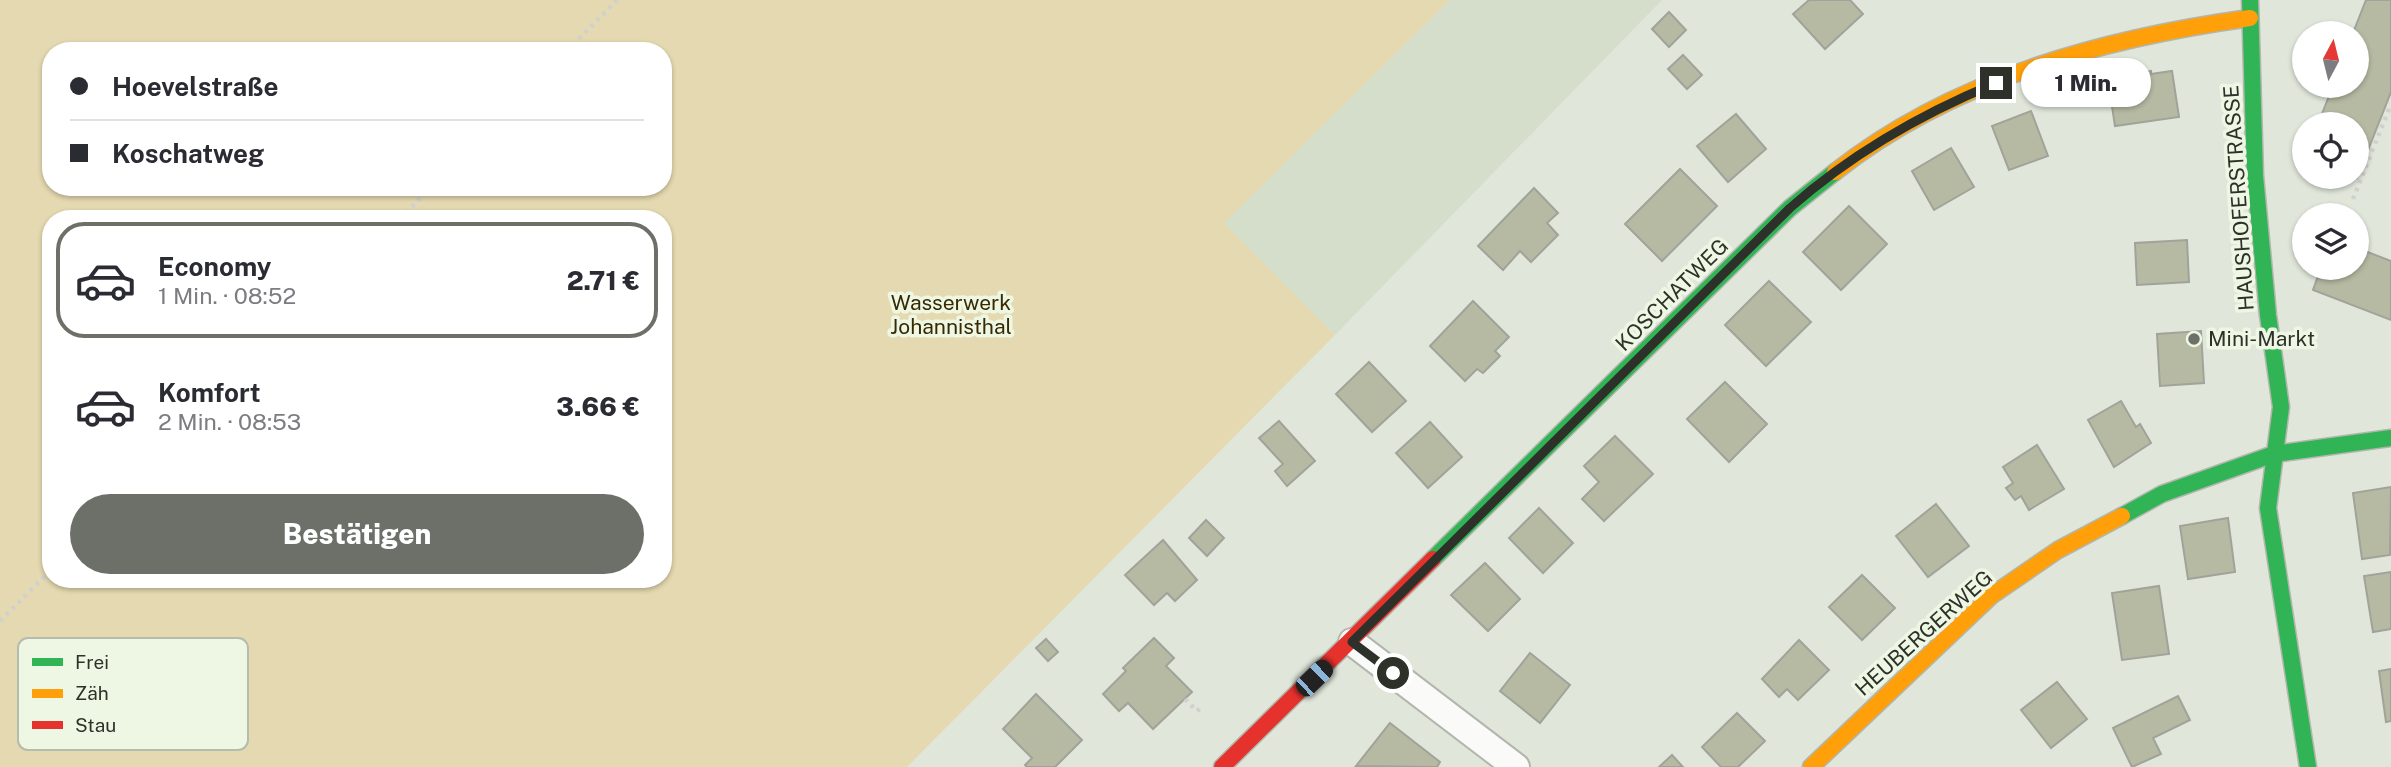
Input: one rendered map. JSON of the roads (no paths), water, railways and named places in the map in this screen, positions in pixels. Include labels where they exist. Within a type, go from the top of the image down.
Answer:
[{"type":"street","name":"HAUSHOFERSTRASSE","points":[[2250,0],[2255,176],[2268,315],[2281,407],[2268,508],[2308,767]]},
{"type":"street","name":"KOSCHATWEG","points":[[1222,767],[1352,642],[1507,485],[1828,174],[1932,110],[2017,74],[2121,39],[2184,25],[2250,18]]},
{"type":"street","name":"HEUBERGERWEG","points":[[1811,767],[1933,648],[1991,596],[2058,550],[2162,494],[2274,454],[2391,438]]},
{"type":"street","points":[[1352,642],[1516,767]]},
{"type":"place","name":"Mini-Markt","points":[[2194,339]]},
{"type":"park label","name":"Wasserwerk Johannisthal","points":[[951,315]]}]
